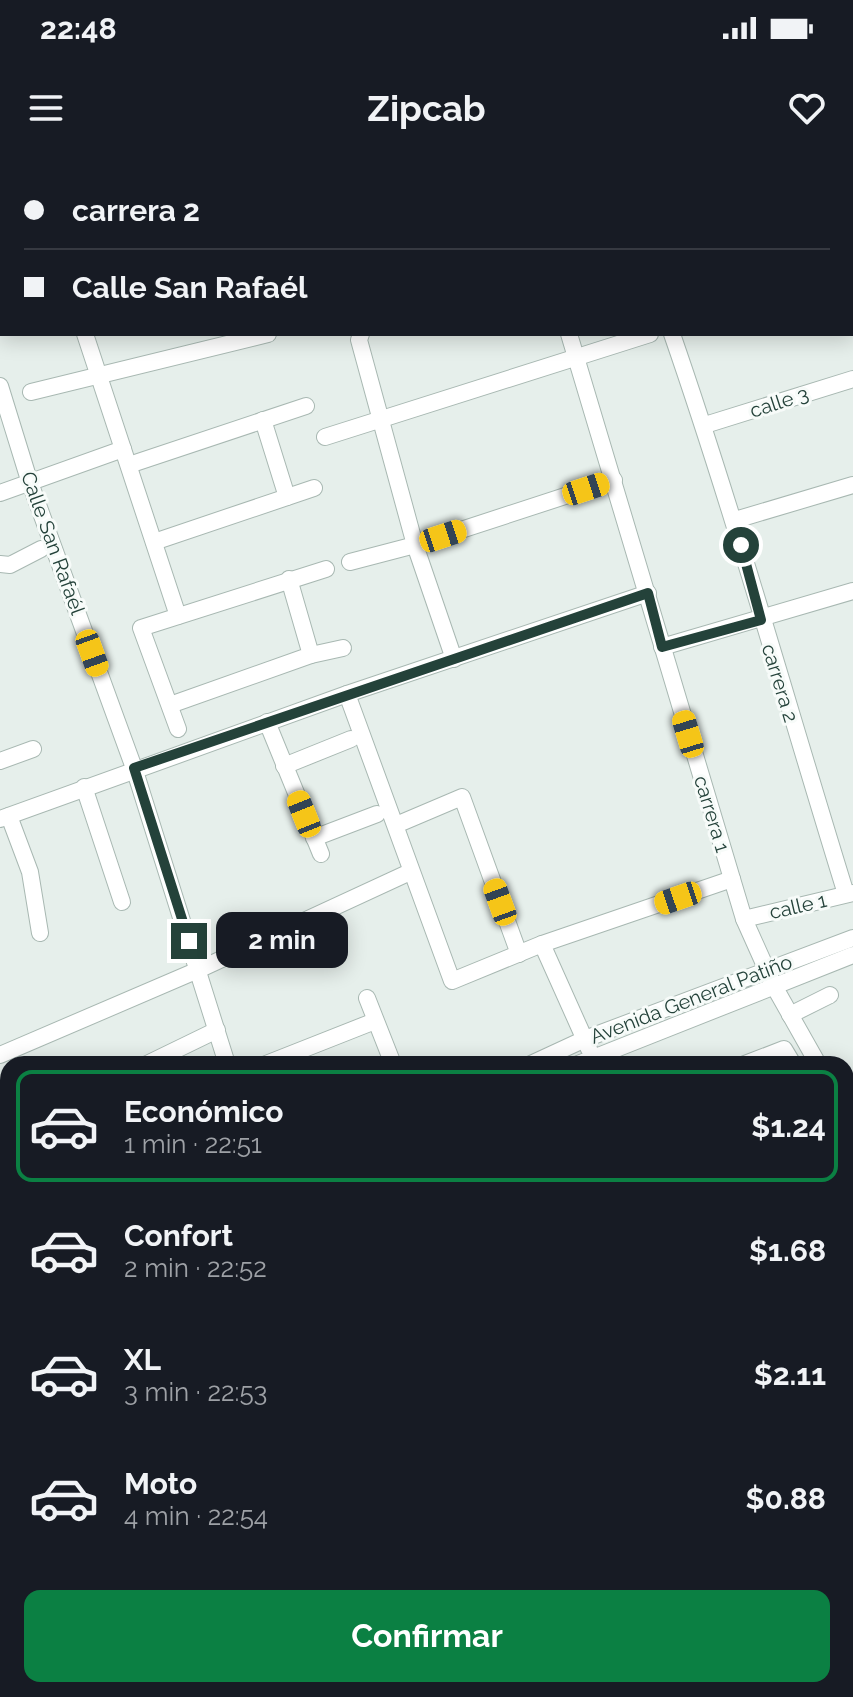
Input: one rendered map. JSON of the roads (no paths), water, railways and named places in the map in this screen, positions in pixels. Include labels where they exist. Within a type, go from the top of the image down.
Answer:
[{"type":"street","points":[[86,336],[178,616]]},
{"type":"street","points":[[31,392],[260,336]]},
{"type":"street","points":[[360,336],[378,423],[454,659]]},
{"type":"street","name":"carrera 1","points":[[570,336],[744,919],[774,986],[813,1056]]},
{"type":"street","points":[[325,437],[378,423],[643,336]]},
{"type":"street","name":"carrera 2","points":[[673,336],[705,425],[735,520],[761,620],[850,894]]},
{"type":"street","name":"calle 3","points":[[705,425],[853,379]]},
{"type":"street","name":"Calle San Rafaél","points":[[0,386],[29,480],[134,768],[225,1056]]},
{"type":"street","points":[[129,465],[306,406]]},
{"type":"street","points":[[263,420],[287,497]]},
{"type":"street","points":[[0,493],[29,480],[123,449]]},
{"type":"street","points":[[350,562],[415,545],[614,480]]},
{"type":"street","points":[[735,520],[853,485]]},
{"type":"street","points":[[154,542],[314,488]]},
{"type":"street","points":[[0,564],[10,565],[41,549]]},
{"type":"street","points":[[178,729],[141,628],[326,569]]},
{"type":"street","points":[[289,579],[311,655]]},
{"type":"street","points":[[662,647],[853,591]]},
{"type":"street","points":[[40,933],[30,872],[4,817],[134,768],[648,593]]},
{"type":"street","points":[[170,705],[311,655],[343,648]]},
{"type":"street","points":[[347,694],[452,981],[542,944],[732,879]]},
{"type":"street","points":[[267,722],[318,846],[377,814]]},
{"type":"street","points":[[284,766],[351,739]]},
{"type":"street","points":[[0,761],[33,749]]},
{"type":"street","points":[[84,787],[122,902]]},
{"type":"street","points":[[396,825],[462,797],[519,954]]},
{"type":"street","points":[[3,1054],[198,970],[410,872]]},
{"type":"street","name":"calle 1","points":[[744,919],[850,894]]},
{"type":"street","name":"Avenida General Patiño","points":[[548,1056],[585,1039],[853,938]]},
{"type":"street","points":[[542,944],[585,1039],[586,1056]]},
{"type":"street","name":"Avenida General Patiño","points":[[599,1056],[853,955]]},
{"type":"street","points":[[790,1015],[830,995]]},
{"type":"street","points":[[367,998],[390,1056]]},
{"type":"street","points":[[286,1056],[375,1021]]},
{"type":"street","points":[[163,1056],[217,1030]]},
{"type":"street","points":[[766,1056],[784,1049],[788,1056]]}]
